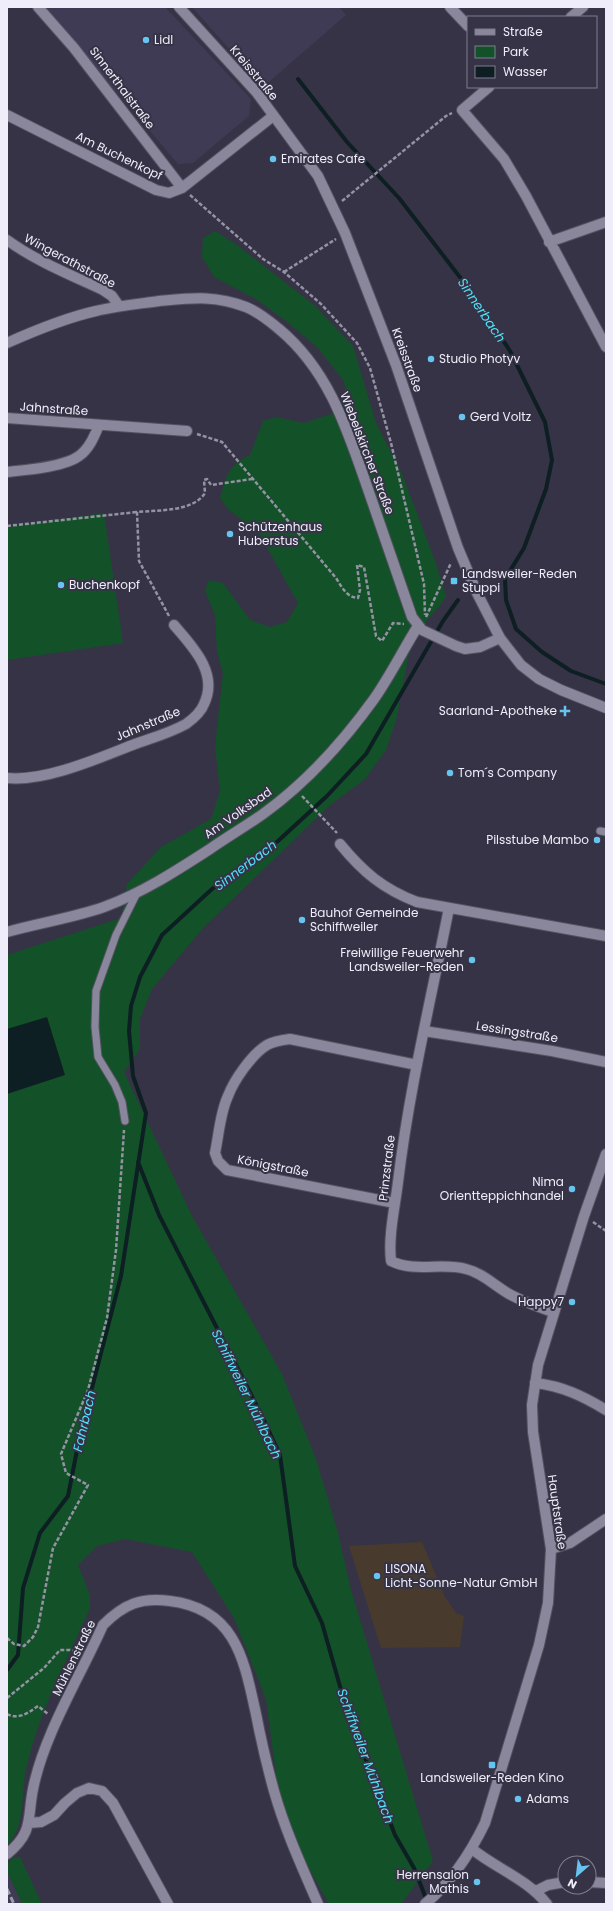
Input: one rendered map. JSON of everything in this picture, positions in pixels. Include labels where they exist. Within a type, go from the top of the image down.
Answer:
[{"type":"street","name":"Sinnerthalstraße","points":[[38,7],[74,48],[182,188]]},
{"type":"street","name":"Kreisstraße","points":[[179,7],[257,93],[318,176],[345,233],[396,365],[458,548],[500,638],[521,665],[539,679],[561,690],[606,708]]},
{"type":"street","points":[[450,7],[467,25]]},
{"type":"street","points":[[572,16],[583,7]]},
{"type":"street","points":[[488,88],[462,110],[504,159],[526,196],[549,242],[606,346]]},
{"type":"street","name":"Am Buchenkopf","points":[[7,115],[156,190],[169,193],[182,188],[273,116]]},
{"type":"street","points":[[549,242],[606,222]]},
{"type":"street","name":"Wingerathstraße","points":[[7,240],[17,248],[40,260],[103,290],[112,296],[118,306]]},
{"type":"street","name":"Wiebelskircher Straße","points":[[7,343],[65,319],[118,306],[208,297],[228,301],[248,308],[265,317],[291,340],[311,363],[330,392],[345,426],[412,617],[418,626],[446,642],[456,646],[472,649],[500,638]]},
{"type":"street","name":"Jahnstraße","points":[[7,418],[186,432]]},
{"type":"street","name":"Jahnstraße","points":[[7,472],[38,468],[70,461],[79,457],[87,448],[98,425]]},
{"type":"street","name":"Jahnstraße","points":[[7,778],[19,779],[43,776],[98,758],[185,724],[198,714],[205,704],[208,693],[208,679],[205,664],[174,625]]},
{"type":"street","name":"Am Volksbad","points":[[7,932],[44,922],[69,918],[137,893],[198,857],[264,813],[295,788],[323,761],[375,698],[418,626]]},
{"type":"street","points":[[340,844],[356,863],[377,882],[398,894],[417,902],[606,936]]},
{"type":"street","name":"Prinzstraße","points":[[449,908],[408,1112],[395,1202],[390,1252],[391,1261],[399,1265],[410,1267],[456,1266],[468,1269],[510,1295],[553,1312]]},
{"type":"street","name":"Lessingstraße","points":[[424,1031],[552,1051],[606,1062]]},
{"type":"street","name":"Königstraße","points":[[395,1202],[227,1170],[218,1161],[215,1153],[228,1096],[238,1077],[251,1060],[266,1045],[279,1040],[290,1039],[417,1066]]},
{"type":"street","name":"Hauptstraße","points":[[425,1904],[451,1879],[472,1849],[485,1823],[539,1645],[548,1603],[551,1549],[533,1432],[532,1405],[535,1383],[541,1350],[606,1154]]},
{"type":"street","points":[[535,1383],[555,1386],[568,1390],[606,1410]]},
{"type":"street","points":[[551,1549],[570,1543],[606,1519]]},
{"type":"street","name":"Mühlenstraße","points":[[7,1854],[18,1845],[26,1832],[29,1823],[33,1790],[39,1765],[56,1724],[103,1625],[115,1613],[132,1603],[153,1599],[193,1606],[208,1613],[227,1630],[242,1657],[282,1815],[302,1868],[318,1904]]},
{"type":"street","points":[[29,1823],[41,1822],[54,1815],[64,1803],[77,1793],[89,1788],[102,1791],[114,1804],[168,1904]]},
{"type":"street","points":[[472,1849],[486,1860],[536,1891],[547,1904]]},
{"type":"street","points":[[536,1891],[548,1885],[557,1883]]},
{"type":"lane","points":[[125,1121],[122,1102],[115,1085],[98,1057],[95,1027],[96,991],[116,935],[137,893]]},
{"type":"path","points":[[334,208],[446,116],[462,110]]},
{"type":"path","points":[[182,188],[263,259],[284,272],[322,304],[357,343],[370,368],[391,443],[424,584],[425,620],[458,548]]},
{"type":"path","points":[[284,272],[345,233]]},
{"type":"path","points":[[186,432],[222,442],[336,578],[346,593],[352,598],[358,598],[360,590],[357,565],[364,567],[376,636],[382,641],[393,623]]},
{"type":"path","points":[[7,526],[184,506],[200,500],[205,493],[203,486],[204,480],[206,479],[211,485],[222,485],[252,479]]},
{"type":"path","points":[[137,512],[139,561],[174,625]]},
{"type":"path","points":[[304,798],[337,833],[340,844]]},
{"type":"path","points":[[7,1638],[14,1644],[24,1646],[33,1637],[38,1627],[53,1548],[88,1484],[66,1473],[61,1454],[88,1390],[107,1318],[116,1250],[125,1121]]},
{"type":"path","points":[[7,1698],[44,1668],[60,1650],[70,1650],[88,1658]]},
{"type":"path","points":[[7,1714],[13,1717],[22,1716],[38,1706],[44,1710],[56,1724]]},
{"type":"shaded area","points":[[44,7],[165,7],[251,99],[249,116],[193,163],[178,164]]},
{"type":"shaded area","points":[[192,7],[339,7],[346,15],[263,87]]},
{"type":"shaded area","points":[[422,1542],[445,1597],[456,1613],[464,1616],[460,1647],[381,1648],[349,1546]]},
{"type":"shaded area","points":[[7,1871],[22,1904],[7,1904]]},
{"type":"green space","points":[[215,231],[237,245],[314,305],[353,346],[376,423],[402,474],[435,561],[446,596],[422,626],[409,653],[396,721],[386,750],[365,779],[330,805],[203,928],[152,989],[140,1019],[140,1049],[124,1072],[192,1216],[282,1374],[316,1459],[338,1533],[351,1590],[433,1861],[401,1904],[329,1904],[304,1859],[278,1790],[266,1699],[234,1618],[192,1552],[125,1539],[97,1546],[78,1565],[90,1595],[90,1608],[45,1708],[31,1749],[26,1770],[20,1820],[13,1838],[7,1845],[7,955],[121,918],[127,884],[161,847],[211,819],[220,791],[215,746],[223,673],[217,652],[215,615],[205,591],[209,580],[223,583],[250,620],[270,627],[287,622],[298,603],[259,533],[228,509],[220,498],[224,483],[232,468],[242,459],[250,455],[263,421],[276,417],[304,423],[337,412],[346,394],[344,381],[317,347],[286,321],[256,299],[214,277],[202,257],[203,238]]},
{"type":"green space","name":"Buchenkopf","points":[[104,513],[123,643],[7,660],[7,527]]},
{"type":"green space","points":[[20,1857],[42,1904],[22,1904],[7,1871],[7,1865],[12,1858]]},
{"type":"water","points":[[47,1017],[65,1075],[7,1094],[7,1029]]},
{"type":"waterway","name":"Sinnerbach","points":[[298,79],[347,142],[399,198],[469,289],[510,351],[545,422],[552,460],[546,489],[524,548],[505,579],[506,600],[516,629],[542,652],[571,671],[606,684]]},
{"type":"waterway","name":"Sinnerbach","points":[[7,1670],[18,1655],[23,1588],[40,1533],[68,1496],[81,1430],[121,1276],[146,1113],[133,1076],[129,1031],[131,1006],[140,977],[162,935],[212,889],[278,841],[327,796],[366,754],[443,621],[458,600]]},
{"type":"waterway","name":"Schiffweiler Mühlbach","points":[[138,1162],[159,1215],[261,1414],[280,1455],[295,1566],[322,1623],[347,1711],[395,1835],[414,1868],[427,1901]]},
{"type":"railway","points":[[7,1889],[14,1904]]},
{"type":"place","name":"Lidl","points":[[146,40]]},
{"type":"place","name":"Emirates Cafe","points":[[273,159]]},
{"type":"place","name":"Studio Photyv","points":[[431,359]]},
{"type":"place","name":"Gerd Voltz","points":[[462,417]]},
{"type":"place","name":"Schützenhaus Huberstus","points":[[230,534]]},
{"type":"place","name":"Landsweiler-Reden Stuppi","points":[[454,581]]},
{"type":"place","name":"Buchenkopf","points":[[61,585]]},
{"type":"place","name":"Saarland-Apotheke","points":[[565,711]]},
{"type":"place","name":"Tom´s Company","points":[[450,773]]},
{"type":"place","name":"Pilsstube Mambo","points":[[597,840]]},
{"type":"place","name":"Bauhof Gemeinde Schiffweiler","points":[[302,920]]},
{"type":"place","name":"Freiwillige Feuerwehr Landsweiler-Reden","points":[[472,960]]},
{"type":"place","name":"Nima Orientteppichhandel","points":[[572,1189]]},
{"type":"place","name":"Happy7","points":[[572,1302]]},
{"type":"place","name":"LISONA Licht-Sonne-Natur GmbH","points":[[377,1576]]},
{"type":"place","name":"Landsweiler-Reden Kino","points":[[492,1765]]},
{"type":"place","name":"Adams","points":[[518,1799]]},
{"type":"place","name":"Herrensalon Mathis","points":[[477,1882]]},
{"type":"water label","name":"Fahrbach","points":[[84,1421]]}]
